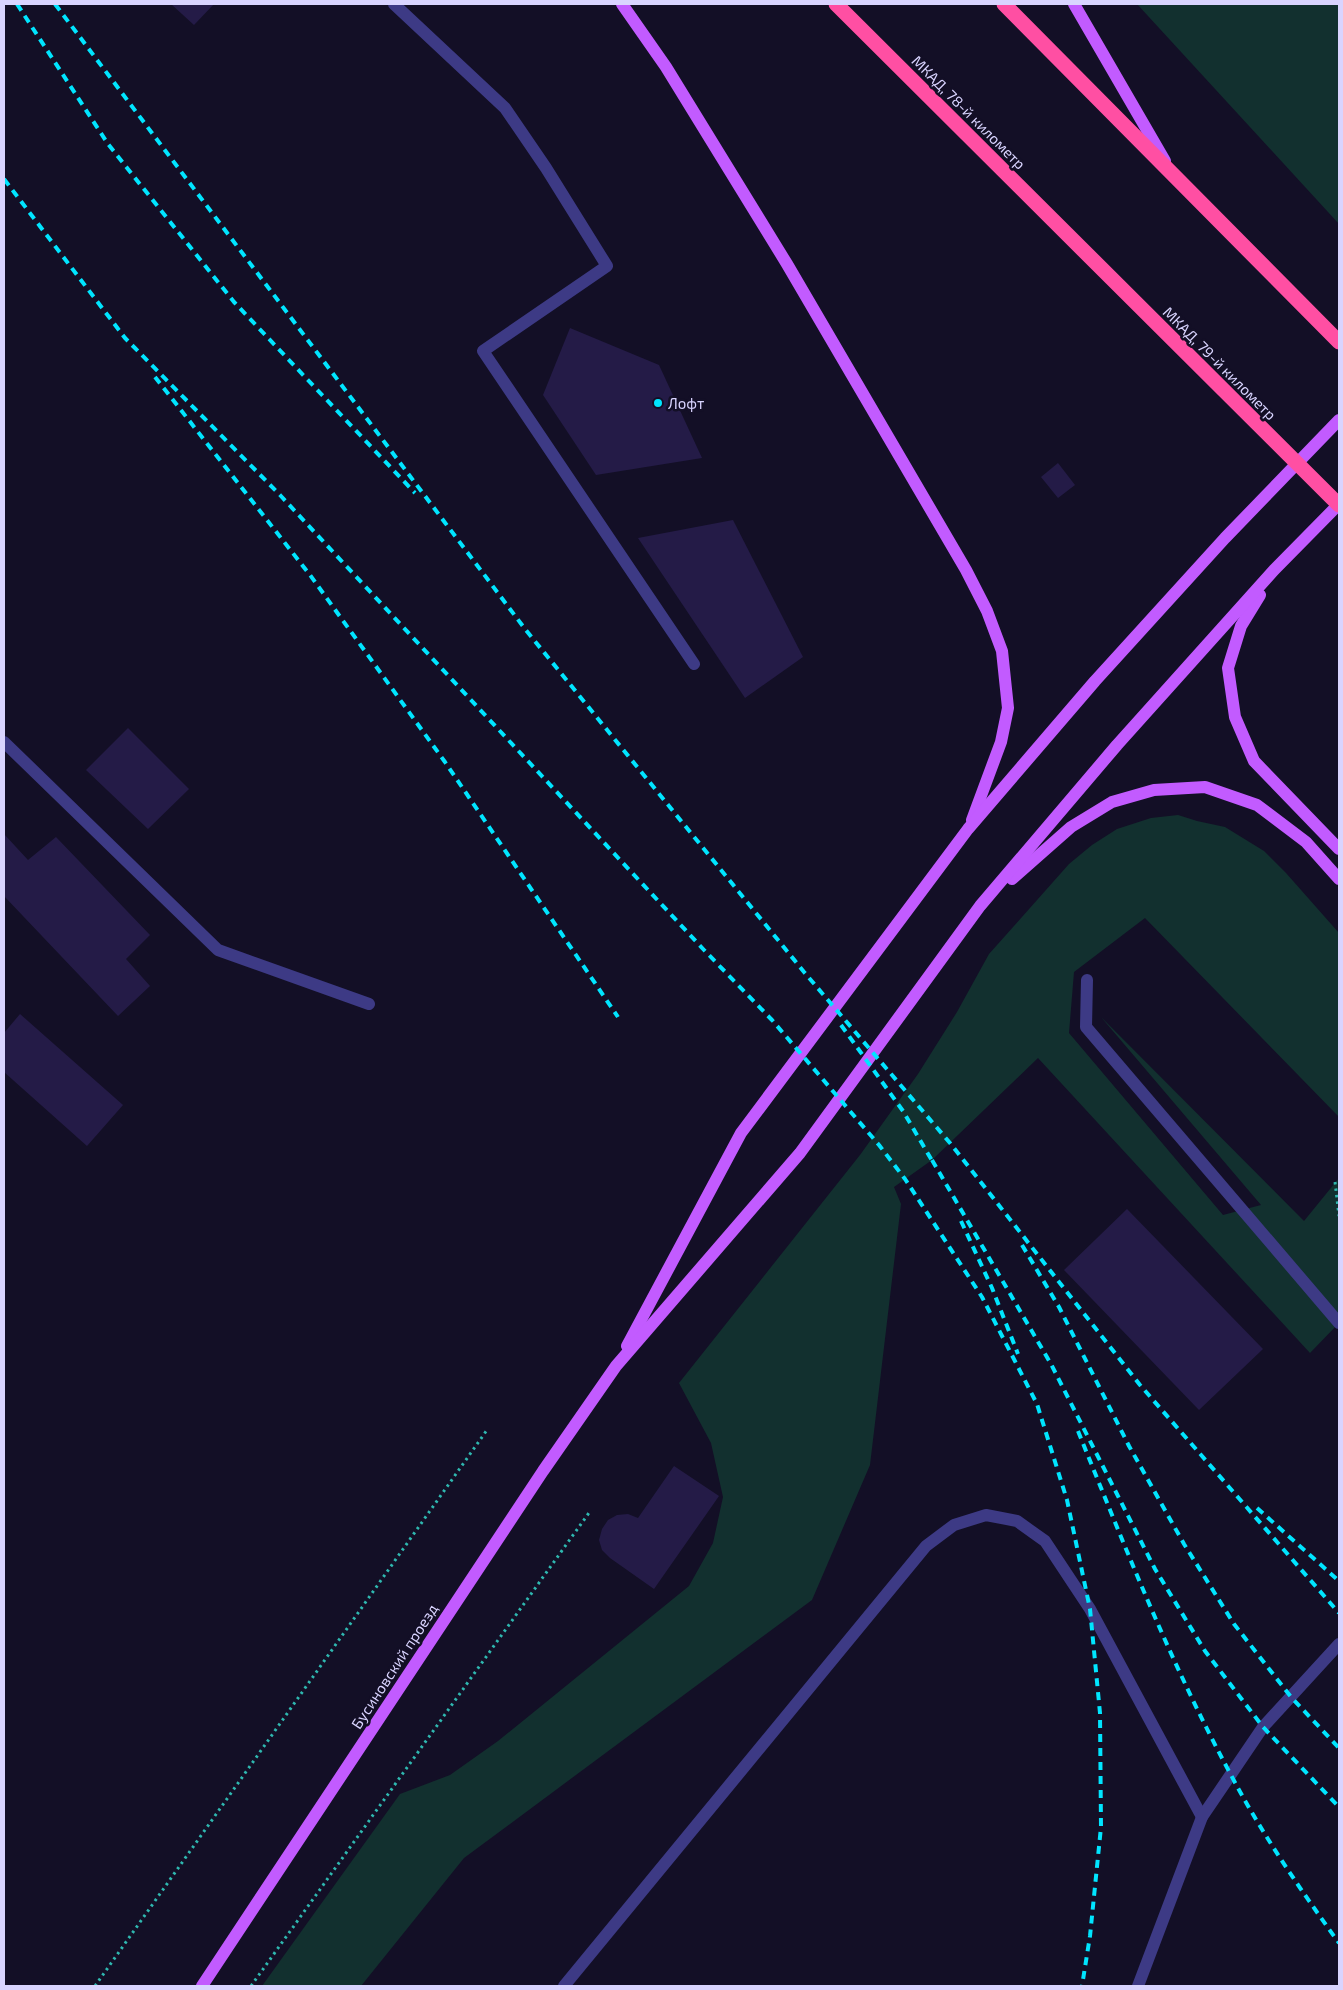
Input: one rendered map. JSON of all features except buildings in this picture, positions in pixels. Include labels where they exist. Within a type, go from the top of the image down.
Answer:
[{"type":"highway","name":"МКАД, 78-й километр","points":[[836,4],[1077,245]]},
{"type":"highway","points":[[1004,4],[1338,341]]},
{"type":"highway","name":"МКАД, 79-й километр","points":[[1077,245],[1339,504]]},
{"type":"main road","points":[[622,4],[666,67],[787,264],[966,570],[987,612],[1002,651],[1008,708],[1001,742],[968,829]]},
{"type":"main road","points":[[1074,4],[1173,174]]},
{"type":"main road","points":[[616,1366],[741,1133],[968,829],[1095,681],[1225,538],[1339,420]]},
{"type":"main road","points":[[616,1366],[800,1154],[980,906],[1111,753],[1274,570],[1339,504]]},
{"type":"main road","points":[[1274,570],[1241,626],[1228,668],[1234,717],[1254,761],[1339,849]]},
{"type":"main road","points":[[980,906],[1071,827],[1112,802],[1154,790],[1205,787],[1257,805],[1306,842],[1339,879]]},
{"type":"main road","name":"Бусиновский проезд","points":[[202,1986],[542,1471],[616,1366]]},
{"type":"lane","points":[[394,4],[505,108],[546,168],[607,266],[483,351],[694,664]]},
{"type":"lane","points":[[4,742],[218,950],[369,1004]]},
{"type":"lane","points":[[1086,980],[1086,1027],[1339,1323]]},
{"type":"lane","points":[[564,1986],[926,1546],[954,1525],[986,1515],[1017,1521],[1045,1541],[1090,1609],[1202,1817]]},
{"type":"lane","points":[[1138,1986],[1202,1817],[1263,1727],[1339,1644]]},
{"type":"path","points":[[1335,1182],[1339,1216]]},
{"type":"path","points":[[95,1986],[487,1430]]},
{"type":"path","points":[[251,1986],[592,1510]]},
{"type":"green space","points":[[1137,4],[1339,4],[1339,224]]},
{"type":"green space","points":[[1178,815],[1225,827],[1264,851],[1339,933],[1339,1117],[1145,918],[1074,972],[1069,1033],[1223,1215],[1261,1205],[1101,1017],[1304,1221],[1339,1178],[1339,1323],[1310,1353],[1038,1058],[932,1160],[894,1187],[901,1204],[870,1465],[812,1600],[464,1858],[361,1986],[262,1986],[400,1794],[450,1775],[498,1741],[689,1586],[713,1543],[723,1497],[711,1443],[679,1383],[860,1155],[918,1074],[957,1012],[989,954],[1069,864],[1092,845],[1117,829],[1151,818]]},
{"type":"railway","points":[[17,4],[108,144],[234,302],[415,493]]},
{"type":"railway","points":[[55,4],[525,629],[804,972],[950,1143],[1140,1385],[1339,1613]]},
{"type":"railway","points":[[4,179],[125,338],[280,495],[704,950],[772,1020],[879,1145],[905,1179],[982,1297],[1037,1404],[1067,1500],[1090,1609],[1100,1713],[1101,1827],[1090,1936],[1082,1986]]},
{"type":"railway","points":[[155,377],[310,575],[445,762],[618,1017]]},
{"type":"railway","points":[[841,1025],[903,1111],[934,1164]]},
{"type":"railway","points":[[932,1160],[1051,1364],[1155,1569],[1205,1651],[1263,1727],[1339,1807]]},
{"type":"railway","points":[[961,1221],[992,1288],[1018,1354]]},
{"type":"railway","points":[[1022,1245],[1059,1307],[1129,1446],[1184,1544],[1234,1624],[1291,1697],[1339,1748]]},
{"type":"railway","points":[[1078,1431],[1150,1605],[1209,1733],[1243,1797],[1269,1840],[1339,1943]]},
{"type":"railway","points":[[1257,1508],[1339,1581]]},
{"type":"place","name":"Лофт","points":[[658,403]]}]
